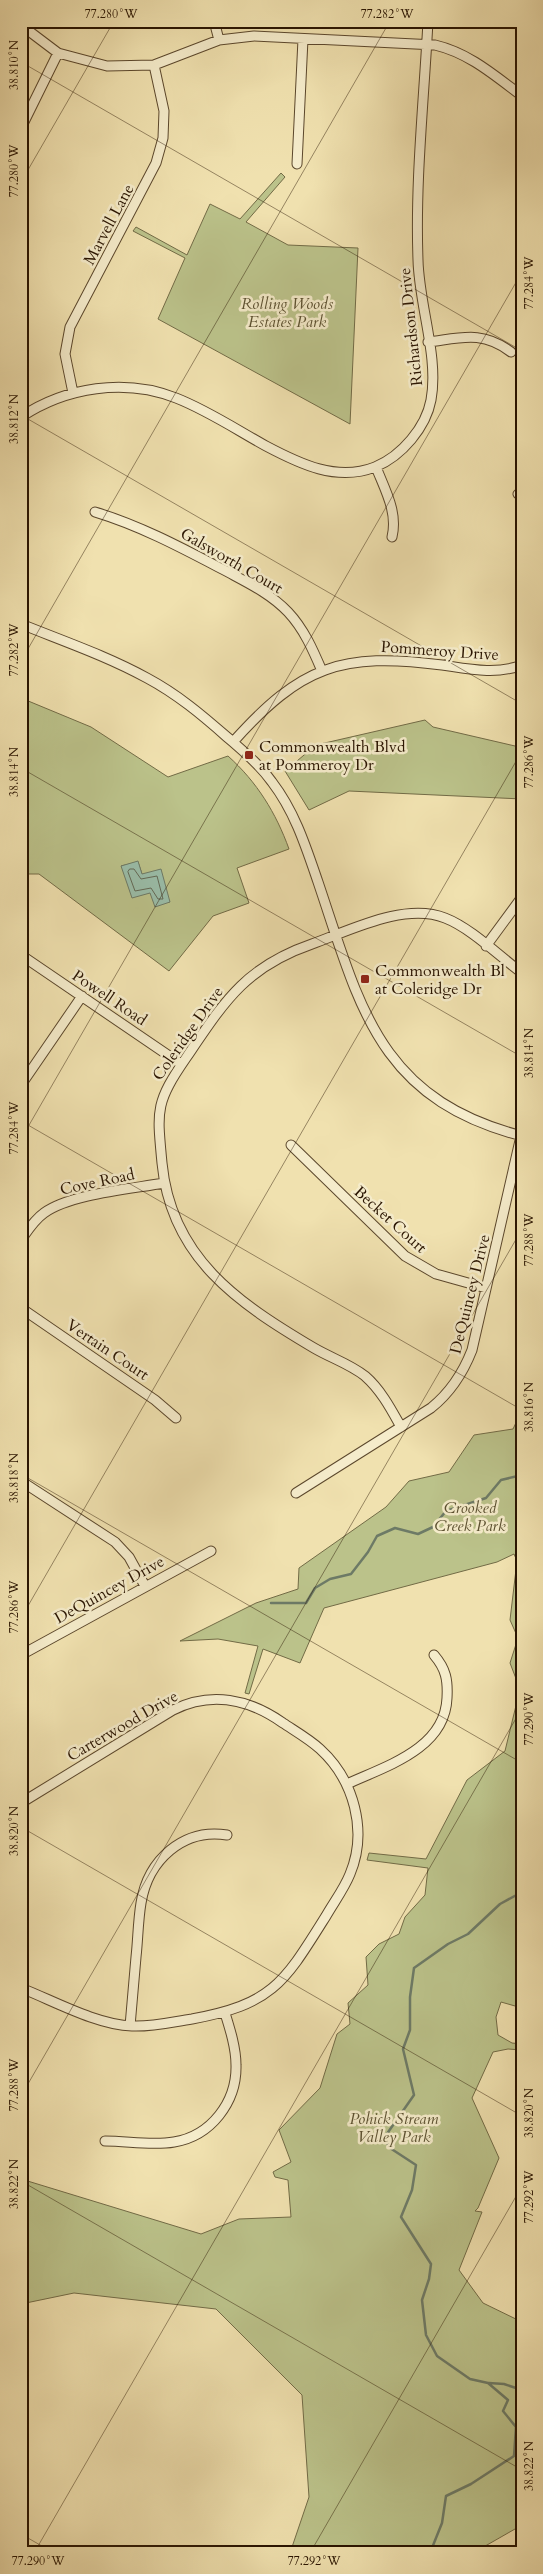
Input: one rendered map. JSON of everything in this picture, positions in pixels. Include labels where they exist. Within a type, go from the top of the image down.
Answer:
[{"type":"street","points":[[214,21],[219,40]]},
{"type":"street","name":"Richardson Drive","points":[[21,418],[41,405],[74,393],[122,387],[162,393],[191,405],[309,467],[340,472],[376,466],[408,442],[426,416],[433,386],[418,260],[428,21]]},
{"type":"street","points":[[21,25],[58,52],[107,66],[139,67],[154,65],[219,40],[254,36],[427,45],[452,49],[464,54],[522,96]]},
{"type":"street","points":[[297,164],[303,39]]},
{"type":"street","points":[[21,128],[58,52]]},
{"type":"street","name":"Marvell Lane","points":[[74,393],[66,354],[70,327],[150,178],[160,150],[164,111],[154,65]]},
{"type":"street","points":[[428,342],[464,338],[488,338],[496,341],[510,352]]},
{"type":"street","points":[[376,466],[394,515],[395,524],[392,537]]},
{"type":"street","name":"Galsworth Court","points":[[95,512],[119,519],[169,540],[270,596],[300,626],[322,671]]},
{"type":"street","points":[[21,624],[114,662],[147,678],[191,706],[233,742],[271,780],[292,812],[365,1015],[381,1042],[402,1068],[428,1092],[459,1113],[490,1127],[521,1136]]},
{"type":"street","name":"Pommeroy Drive","points":[[233,742],[275,699],[294,685],[322,671],[358,662],[388,659],[486,671],[507,670],[522,665]]},
{"type":"street","points":[[486,946],[522,897]]},
{"type":"street","name":"Coleridge Drive","points":[[401,1427],[385,1400],[365,1376],[300,1340],[236,1296],[212,1276],[183,1235],[164,1183],[159,1110],[165,1090],[223,1004],[250,976],[283,955],[397,915],[419,912],[447,919],[522,973]]},
{"type":"street","name":"Powell Road","points":[[21,955],[181,1064]]},
{"type":"street","points":[[21,1085],[82,996]]},
{"type":"street","name":"DeQuincey Drive","points":[[296,1493],[437,1403],[460,1377],[472,1350],[521,1136]]},
{"type":"street","name":"Becket Court","points":[[291,1145],[406,1256],[436,1274],[486,1288]]},
{"type":"street","name":"Cove Road","points":[[21,1240],[33,1223],[56,1206],[72,1200],[164,1183]]},
{"type":"street","name":"Vertain Court","points":[[21,1308],[156,1400],[176,1418]]},
{"type":"street","points":[[21,1481],[115,1542],[129,1557],[145,1586]]},
{"type":"street","name":"DeQuincey Drive","points":[[21,1655],[211,1551]]},
{"type":"street","points":[[347,1784],[422,1747],[436,1732],[447,1706],[448,1684],[443,1666],[434,1656]]},
{"type":"street","name":"Carterwood Drive","points":[[21,1803],[173,1710],[189,1703],[208,1699],[241,1702],[271,1714],[332,1761],[347,1784],[356,1818],[358,1838],[354,1862],[345,1886],[297,1963],[285,1977],[260,1998],[225,2013],[150,2026],[130,2026],[110,2022],[21,1988]]},
{"type":"street","points":[[130,2026],[141,1904],[148,1881],[164,1855],[181,1842],[201,1834],[227,1835]]},
{"type":"street","points":[[105,2141],[174,2142],[200,2132],[218,2117],[228,2104],[236,2076],[234,2052],[225,2013]]},
{"type":"green space","name":"Rolling Woods Estates Park","points":[[281,173],[285,177],[246,222],[288,245],[358,248],[350,424],[158,319],[185,258],[133,231],[136,227],[187,255],[210,204],[240,219]]},
{"type":"green space","points":[[21,698],[91,727],[168,777],[228,756],[257,787],[272,811],[289,849],[237,868],[249,903],[213,916],[169,971],[39,874],[21,874]],"holes":[[[138,862],[142,874],[170,902],[150,893],[121,866]]]},
{"type":"green space","points":[[425,720],[433,727],[515,746],[522,743],[522,799],[349,791],[309,810],[285,771],[316,745]]},
{"type":"green space","points":[[522,1410],[522,1952],[519,1955],[522,1957],[522,2008],[501,2002],[496,2017],[498,2035],[512,2043],[522,2044],[522,2050],[508,2049],[493,2052],[472,2098],[499,2158],[475,2211],[482,2212],[459,2270],[483,2303],[522,2322],[522,2525],[480,2549],[478,2553],[290,2553],[309,2497],[302,2395],[216,2309],[74,2293],[21,2304],[21,2179],[201,2234],[239,2219],[291,2217],[288,2180],[275,2177],[273,2172],[291,2162],[279,2130],[320,2088],[337,2034],[350,2024],[348,2003],[368,1985],[366,1957],[379,1944],[399,1934],[405,1917],[425,1895],[428,1868],[367,1860],[369,1853],[426,1859],[467,1780],[505,1751],[520,1689],[510,1663],[518,1638],[510,1620],[517,1561],[514,1554],[497,1562],[324,1608],[300,1663],[263,1649],[249,1694],[245,1693],[258,1646],[218,1639],[180,1641],[256,1603],[298,1589],[299,1568],[386,1507],[409,1481],[449,1472],[474,1435],[513,1429]]},
{"type":"water","points":[[138,861],[142,874],[161,869],[170,902],[155,907],[150,893],[132,898],[121,866]]},
{"type":"waterway","points":[[271,1603],[306,1603],[315,1588],[330,1579],[351,1574],[368,1552],[377,1536],[395,1528],[418,1534],[433,1527],[446,1511],[486,1498],[501,1480],[522,1475]]},
{"type":"waterway","points":[[430,2553],[442,2523],[446,2496],[471,2484],[514,2456],[516,2427],[503,2411],[508,2400],[488,2383],[470,2379],[437,2356],[426,2335],[422,2300],[429,2279],[431,2264],[401,2217],[412,2190],[416,2165],[390,2148],[384,2138],[414,2095],[403,2049],[410,2030],[410,1997],[414,1968],[448,1944],[468,1934],[500,1904],[522,1892]]},
{"type":"waterway","points":[[489,2383],[504,2384],[522,2390]]},
{"type":"place","name":"Commonwealth Blvd at Pommeroy Dr","points":[[249,755]]},
{"type":"place","name":"Commonwealth Bl at Coleridge Dr","points":[[365,979]]},
{"type":"park label","name":"Crooked Creek Park","points":[[470,1516]]},
{"type":"park label","name":"Pohick Stream Valley Park","points":[[394,2127]]}]
